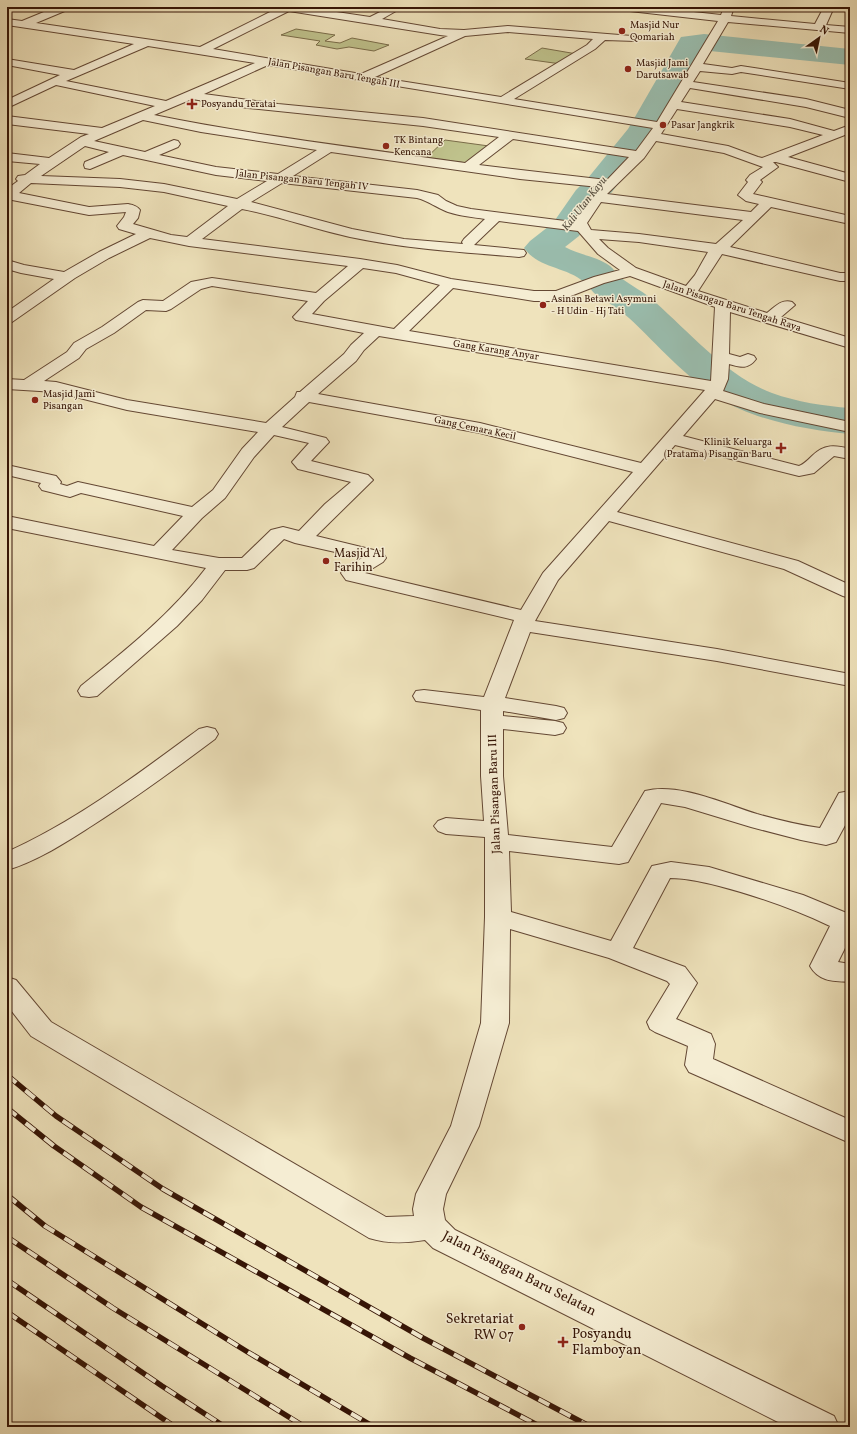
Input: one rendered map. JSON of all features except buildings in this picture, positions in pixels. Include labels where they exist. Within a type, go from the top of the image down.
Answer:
[{"type":"street","points":[[24,24],[63,8],[59,7]]},
{"type":"street","points":[[191,60],[229,35],[285,7],[440,32],[464,33],[508,29],[632,39]]},
{"type":"street","points":[[371,20],[398,7]]},
{"type":"street","points":[[621,7],[725,19],[850,30]]},
{"type":"street","points":[[577,229],[602,187],[631,154],[653,138],[725,19],[729,7]]},
{"type":"street","points":[[819,27],[829,7]]},
{"type":"street","name":"Jalan Pisangan Baru Tengah III","points":[[7,22],[268,61],[362,78],[661,126]]},
{"type":"street","points":[[112,37],[130,29]]},
{"type":"street","points":[[362,78],[464,33]]},
{"type":"street","points":[[504,100],[591,48],[603,36]]},
{"type":"street","points":[[7,62],[79,74],[147,42]]},
{"type":"street","points":[[7,195],[53,162],[59,155],[85,140],[191,96],[268,61]]},
{"type":"street","points":[[696,67],[732,71],[741,69],[850,86]]},
{"type":"street","points":[[7,104],[72,74]]},
{"type":"street","points":[[56,82],[164,107],[185,114]]},
{"type":"street","points":[[686,84],[806,103],[850,114]]},
{"type":"street","points":[[191,96],[301,110],[422,122],[631,154]]},
{"type":"street","points":[[674,105],[782,121],[835,135],[850,137]]},
{"type":"street","points":[[142,116],[241,135],[602,187],[754,216]]},
{"type":"street","points":[[7,120],[103,132]]},
{"type":"street","points":[[653,138],[678,140],[712,147],[740,155],[753,161],[769,159],[850,129]]},
{"type":"street","points":[[467,168],[509,136]]},
{"type":"street","name":"Jalan Pisangan Baru Tengah IV","points":[[83,142],[208,169],[417,194],[433,198],[441,204],[453,209],[577,229],[719,249],[840,277],[850,277]]},
{"type":"street","points":[[190,242],[239,204],[330,147]]},
{"type":"street","points":[[148,156],[178,148],[168,160]]},
{"type":"street","points":[[90,165],[123,150]]},
{"type":"street","points":[[7,157],[53,162]]},
{"type":"street","points":[[769,159],[850,178]]},
{"type":"street","points":[[769,159],[772,168],[755,178],[753,180],[755,182],[745,194],[751,198],[850,220]]},
{"type":"street","points":[[7,178],[120,183],[164,188],[268,210],[357,235],[404,243],[519,252]]},
{"type":"street","points":[[7,195],[89,211],[128,208],[133,210],[131,218],[124,226],[190,242],[360,263],[404,270],[450,282],[534,296],[558,296],[601,279],[631,271]]},
{"type":"street","points":[[689,294],[702,276],[713,255],[768,202]]},
{"type":"street","points":[[469,242],[496,216]]},
{"type":"street","name":"Jalan Pisangan Baru Tengah Raya","points":[[577,229],[603,251],[631,271],[689,294],[850,343]]},
{"type":"street","points":[[7,320],[67,277],[104,255],[148,233]]},
{"type":"street","points":[[29,384],[73,355],[80,346],[108,330],[143,305],[166,306],[201,283],[212,282],[319,298],[360,263]]},
{"type":"street","points":[[7,264],[21,269],[67,277]]},
{"type":"street","points":[[397,334],[450,282]]},
{"type":"street","name":"Gang Karang Anyar","points":[[319,298],[301,316],[397,334],[717,386],[760,408],[850,427]]},
{"type":"street","points":[[717,386],[721,357],[723,305]]},
{"type":"street","points":[[769,319],[787,305]]},
{"type":"street","points":[[158,553],[219,494],[248,453],[270,429],[303,396],[356,352],[357,348],[376,330]]},
{"type":"street","points":[[721,357],[743,363],[748,359]]},
{"type":"street","points":[[7,384],[29,384],[56,387],[127,405],[270,429],[317,440],[320,442],[301,462],[304,465],[350,475],[362,478],[364,480],[332,508],[302,539]]},
{"type":"street","name":"Jalan Pisangan Baru III","points":[[431,1226],[428,1210],[431,1194],[465,1126],[495,1023],[498,917],[497,836],[492,776],[493,710],[524,621],[550,577],[717,386]]},
{"type":"street","name":"Gang Cemara Kecil","points":[[303,396],[480,428],[644,469]]},
{"type":"street","points":[[672,439],[798,471],[806,470],[828,452],[835,451],[850,454]]},
{"type":"street","points":[[7,470],[50,480],[52,482],[48,486],[68,492],[78,487],[197,514]]},
{"type":"street","points":[[604,514],[785,563],[850,592]]},
{"type":"street","points":[[7,522],[218,564],[247,564],[278,534],[283,533],[302,539],[375,556],[376,558],[351,573],[353,576],[524,621],[850,680]]},
{"type":"street","points":[[89,691],[145,645],[176,616],[196,594],[218,564]]},
{"type":"street","points":[[424,696],[555,721]]},
{"type":"street","points":[[7,862],[48,843],[140,783],[207,734]]},
{"type":"street","points":[[446,826],[619,856],[653,796],[660,794],[760,822],[826,837],[828,836],[849,796]]},
{"type":"street","points":[[618,952],[661,872],[666,869],[673,869],[696,873],[761,890],[806,905],[840,920],[843,923],[842,928],[823,966],[829,971],[850,973]]},
{"type":"street","points":[[498,917],[618,952],[676,974],[684,983],[660,1022],[701,1041],[703,1050],[699,1060],[699,1065],[850,1132]]},
{"type":"street","points":[[7,987],[41,1029],[380,1228],[392,1231],[405,1231],[431,1226]]},
{"type":"street","name":"Jalan Pisangan Baru Selatan","points":[[431,1226],[444,1239],[822,1427]]},
{"type":"green space","points":[[296,29],[335,35],[325,41],[340,43],[352,38],[389,45],[374,51],[349,47],[337,49],[316,45],[320,41],[281,35]]},
{"type":"green space","points":[[542,48],[577,54],[561,64],[525,59]]},
{"type":"green space","points":[[445,140],[489,146],[467,163],[426,158]]},
{"type":"waterway","name":"Kali Utan Kayu","points":[[850,57],[704,42],[691,43],[641,132],[600,185],[588,197],[567,229],[542,248],[554,256],[578,263],[597,274],[606,284],[640,308],[710,373],[734,390],[757,402],[800,414],[823,419],[850,421]]},
{"type":"railway","points":[[7,1075],[56,1116],[163,1189],[423,1338],[591,1427]]},
{"type":"railway","points":[[7,1108],[54,1146],[141,1207],[410,1358],[541,1427]]},
{"type":"railway","points":[[7,1195],[45,1226],[246,1351],[374,1427]]},
{"type":"railway","points":[[7,1237],[113,1308],[305,1427]]},
{"type":"railway","points":[[7,1280],[162,1386],[225,1427]]},
{"type":"railway","points":[[7,1312],[175,1427]]},
{"type":"place","name":"Masjid Nur Qomariah","points":[[622,31]]},
{"type":"place","name":"Masjid Jami Darutsawab","points":[[628,69]]},
{"type":"place","name":"Posyandu Teratai","points":[[192,104]]},
{"type":"place","name":"Pasar Jangkrik","points":[[663,125]]},
{"type":"place","name":"TK Bintang Kencana","points":[[386,146]]},
{"type":"place","name":"Asinan Betawi Asymuni - H Udin - Hj Tati","points":[[543,305]]},
{"type":"place","name":"Masjid Jami Pisangan","points":[[35,400]]},
{"type":"place","name":"Klinik Keluarga (Pratama) Pisangan Baru","points":[[781,448]]},
{"type":"place","name":"Masjid Al Farihin","points":[[326,561]]},
{"type":"place","name":"Sekretariat RW 07","points":[[522,1327]]},
{"type":"place","name":"Posyandu Flamboyan","points":[[563,1342]]}]
